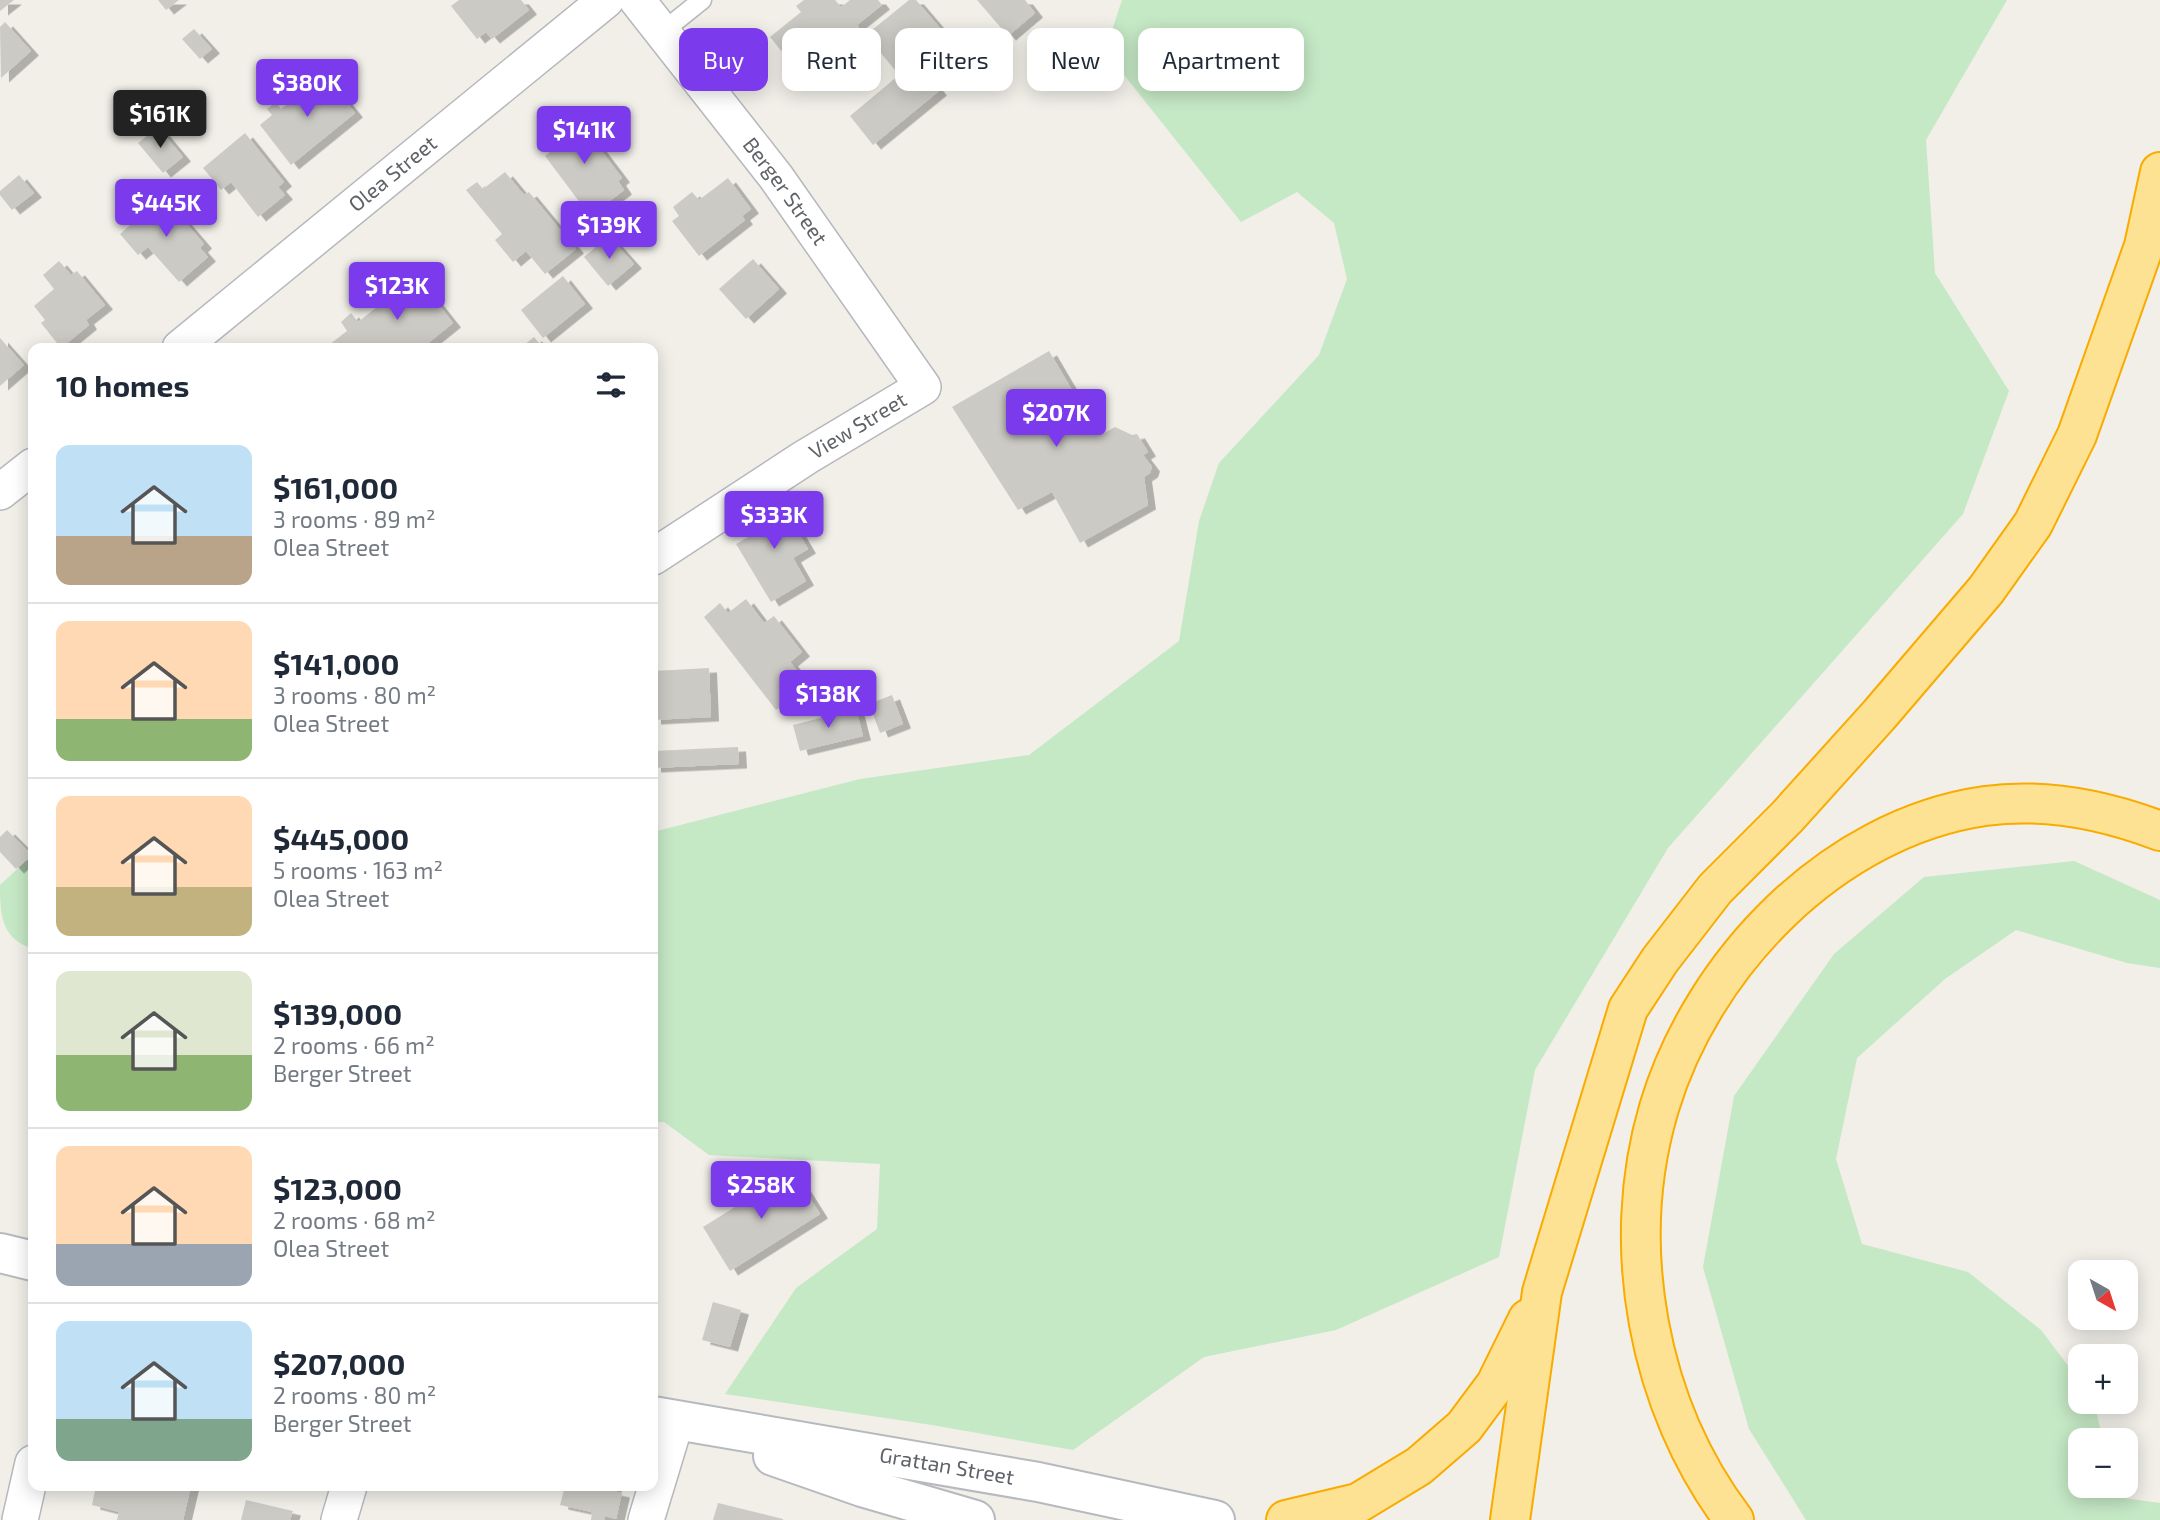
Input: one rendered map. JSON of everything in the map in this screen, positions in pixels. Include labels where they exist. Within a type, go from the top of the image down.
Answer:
[{"type":"highway","points":[[1510,1520],[1542,1292],[1628,1009],[1660,960],[1715,890],[1787,817],[1879,715],[1986,590],[2033,524],[2077,435],[2144,246],[2160,172]]},
{"type":"highway","points":[[1734,1520],[1699,1466],[1671,1404],[1648,1317],[1642,1254],[1646,1178],[1659,1109],[1670,1077],[1705,1006],[1750,944],[1799,894],[1853,854],[1914,825],[1984,806],[2025,803],[2091,810],[2160,831]]},
{"type":"highway","points":[[1286,1520],[1358,1503],[1419,1466],[1464,1427],[1496,1384],[1542,1292]]},
{"type":"main road","points":[[0,1253],[28,1260]]},
{"type":"main road","name":"Grattan Street","points":[[664,1419],[862,1488],[975,1520]]},
{"type":"main road","name":"Grattan Street","points":[[664,1419],[1038,1482],[1215,1520]]},
{"type":"street","name":"Olea Street","points":[[186,343],[606,0]]},
{"type":"street","name":"Berger Street","points":[[637,0],[776,177],[923,387]]},
{"type":"street","name":"View Street","points":[[658,555],[806,457],[923,387]]},
{"type":"street","points":[[0,492],[28,470]]},
{"type":"street","points":[[658,1453],[664,1419]]},
{"type":"street","points":[[20,1520],[28,1485]]},
{"type":"street","points":[[339,1520],[348,1491]]},
{"type":"street","points":[[646,1520],[651,1491]]},
{"type":"lane","points":[[662,33],[702,0]]},
{"type":"green space","points":[[1122,0],[2007,0],[1926,140],[1935,273],[2009,391],[1963,514],[1668,848],[1535,1070],[1499,1257],[1336,1330],[1204,1357],[1073,1450],[932,1425],[725,1394],[796,1288],[877,1229],[880,1164],[709,1155],[664,1122],[658,1122],[658,831],[860,779],[1029,755],[1179,641],[1199,521],[1219,463],[1319,355],[1347,279],[1334,223],[1297,192],[1241,222],[1124,75],[1124,28],[1113,28]]},
{"type":"green space","points":[[28,860],[28,947],[14,939],[4,924],[0,885]]},
{"type":"green space","points":[[2074,861],[2160,900],[2160,968],[2127,963],[2016,930],[1945,979],[1857,1058],[1836,1159],[1862,1244],[1968,1272],[2041,1330],[2068,1366],[2068,1414],[2097,1414],[2100,1428],[2068,1428],[2068,1498],[2124,1498],[2160,1503],[2160,1520],[1806,1520],[1749,1429],[1703,1267],[1734,1096],[1834,954],[1924,877]]},
{"type":"building","points":[[0,0],[14,0],[0,11]]},
{"type":"building","points":[[158,0],[179,0],[166,10]]},
{"type":"building","points":[[459,0],[521,0],[529,10],[492,39],[486,32],[477,39],[451,6]]},
{"type":"building","points":[[804,0],[835,0],[841,7],[850,0],[878,0],[882,5],[857,25],[859,28],[782,28],[782,52],[770,37],[801,12],[796,6]]},
{"type":"building","points":[[909,0],[916,0],[940,28],[895,28],[895,70],[881,53],[881,28],[875,28]]},
{"type":"building","points":[[977,0],[1025,0],[1035,13],[1013,32],[1013,28],[1001,28]]},
{"type":"building","points":[[5,22],[31,51],[1,78],[0,27]]},
{"type":"building","points":[[194,29],[212,49],[200,59],[182,39]]},
{"type":"building","points":[[324,74],[355,113],[291,165],[260,125],[272,115],[267,109],[276,102],[281,109]]},
{"type":"building","points":[[895,78],[895,91],[939,91],[873,145],[850,116]]},
{"type":"building","points":[[567,120],[574,131],[582,125],[622,178],[618,181],[624,190],[598,210],[592,202],[584,208],[545,156],[557,147],[547,135]]},
{"type":"building","points":[[158,127],[183,157],[163,173],[138,143]]},
{"type":"building","points":[[245,133],[284,182],[278,187],[285,195],[258,217],[231,182],[221,190],[203,168]]},
{"type":"building","points":[[505,172],[524,195],[529,192],[576,249],[545,274],[526,251],[513,262],[495,240],[502,234],[466,190],[477,182],[483,189]]},
{"type":"building","points":[[19,175],[34,193],[12,210],[0,195],[0,191]]},
{"type":"building","points":[[728,178],[751,209],[742,216],[745,220],[699,256],[672,221],[679,216],[673,207],[692,192],[699,200]]},
{"type":"building","points":[[163,196],[204,244],[200,248],[208,257],[179,282],[148,247],[138,255],[120,234]]},
{"type":"building","points":[[609,236],[634,264],[608,286],[584,257]]},
{"type":"building","points":[[753,259],[779,289],[746,319],[719,289]]},
{"type":"building","points":[[59,261],[71,275],[77,271],[105,305],[86,320],[89,325],[67,343],[57,343],[41,323],[45,320],[34,306],[54,289],[43,275]]},
{"type":"building","points":[[416,276],[453,323],[428,343],[331,343],[347,331],[341,322],[351,313],[358,322]]},
{"type":"building","points":[[563,276],[585,304],[543,338],[521,310]]},
{"type":"building","points":[[534,337],[539,343],[526,343]]},
{"type":"building","points":[[0,338],[24,365],[0,386]]},
{"type":"building","points":[[1049,351],[1099,436],[1115,427],[1132,435],[1137,434],[1148,452],[1143,455],[1152,467],[1150,473],[1144,477],[1148,505],[1080,543],[1052,492],[1018,510],[952,407]]},
{"type":"building","points":[[780,501],[808,549],[793,558],[806,581],[771,602],[736,544],[750,536],[742,523]]},
{"type":"building","points":[[746,599],[764,623],[774,616],[802,652],[790,662],[808,685],[776,710],[704,617],[720,603],[728,613]]},
{"type":"building","points":[[709,668],[711,717],[658,720],[658,671]]},
{"type":"building","points":[[892,695],[903,724],[880,733],[869,704]]},
{"type":"building","points":[[856,709],[863,736],[800,751],[793,725]]},
{"type":"building","points":[[738,747],[739,764],[658,768],[658,751]]},
{"type":"building","points":[[7,830],[28,851],[28,858],[16,869],[0,852],[0,837]]},
{"type":"building","points":[[793,1171],[820,1214],[730,1271],[703,1227]]},
{"type":"building","points":[[713,1302],[741,1310],[730,1347],[702,1340]]},
{"type":"building","points":[[95,1491],[190,1491],[183,1520],[117,1520],[119,1512],[92,1505]]},
{"type":"building","points":[[564,1491],[622,1493],[616,1519],[605,1516],[604,1520],[591,1520],[592,1512],[560,1505]]},
{"type":"building","points":[[246,1500],[293,1511],[290,1520],[241,1520]]},
{"type":"building","points":[[718,1503],[783,1519],[783,1520],[713,1520]]}]
